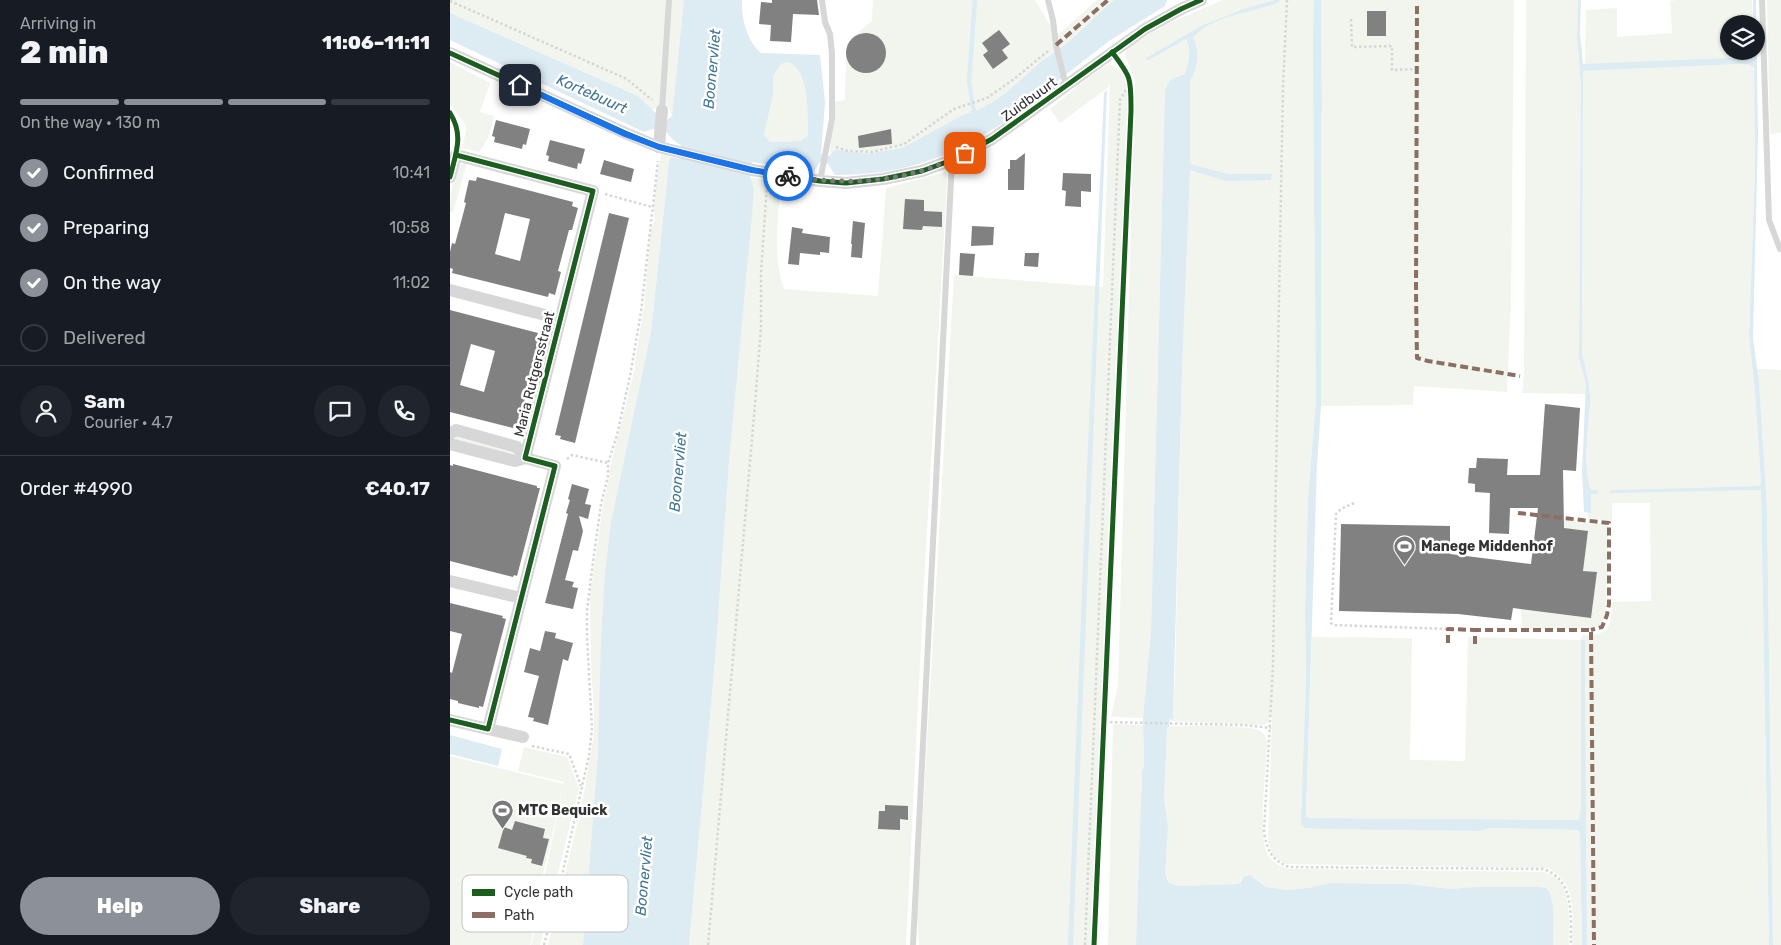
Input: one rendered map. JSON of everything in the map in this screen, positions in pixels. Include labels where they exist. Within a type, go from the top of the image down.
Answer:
[{"type":"street","name":"Zuidbuurt","points":[[659,147],[752,170],[820,181],[846,183],[883,179],[922,171],[952,160],[992,139],[1065,82],[1179,4],[1201,0]]},
{"type":"street","points":[[450,53],[625,134],[659,147],[662,120]]},
{"type":"street","name":"Maria Rutgersstraat","points":[[450,177],[456,155],[593,191],[524,458],[555,466],[488,729]]},
{"type":"street","points":[[450,290],[560,318]]},
{"type":"street","points":[[450,434],[456,430],[517,446],[524,458],[515,462],[450,444]]},
{"type":"street","points":[[450,581],[521,598]]},
{"type":"street","points":[[450,720],[523,737]]},
{"type":"lane","points":[[662,120],[669,0]]},
{"type":"lane","points":[[820,181],[832,119],[832,54],[830,34],[825,22],[822,0]]},
{"type":"lane","points":[[1048,0],[1065,82]]},
{"type":"lane","points":[[1762,0],[1769,220],[1780,248]]},
{"type":"lane","points":[[913,945],[952,160]]},
{"type":"path","points":[[1287,0],[1283,107],[1273,665],[1264,832],[1268,850],[1276,861],[1289,867],[1543,869],[1554,873],[1566,888],[1570,904],[1570,945]]},
{"type":"path","points":[[450,1],[628,79],[662,120]]},
{"type":"path","points":[[1351,19],[1352,47],[1392,46],[1392,70],[1417,69]]},
{"type":"path","points":[[828,145],[848,151],[872,152],[904,144],[954,109],[987,98],[1057,47]]},
{"type":"path","points":[[1130,79],[1131,92]]},
{"type":"path","points":[[1085,945],[1120,100],[1130,79]]},
{"type":"path","points":[[561,875],[582,787],[592,728],[587,612],[601,504],[608,476],[608,463],[617,435],[642,312],[659,147]]},
{"type":"path","points":[[708,945],[761,328],[761,272],[768,173]]},
{"type":"path","points":[[617,198],[652,207]]},
{"type":"path","points":[[572,456],[608,463]]},
{"type":"path","points":[[1354,503],[1341,509],[1336,514],[1331,623],[1333,625],[1448,629]]},
{"type":"path","points":[[1104,731],[1105,712]]},
{"type":"path","points":[[1105,722],[1271,728]]},
{"type":"path","points":[[523,737],[522,743],[570,754],[582,787]]},
{"type":"path","points":[[544,945],[547,932]]},
{"type":"shaded area","points":[[450,0],[684,0],[672,116],[666,103],[652,110],[638,96],[450,13]]},
{"type":"shaded area","points":[[873,0],[1035,0],[1048,22],[1059,34],[1097,0],[1114,0],[1066,44],[985,107],[963,115],[902,148],[866,154],[837,151],[830,156],[833,102],[845,100],[846,66],[849,49],[857,34],[872,21]]},
{"type":"shaded area","points":[[1223,0],[1514,0],[1511,300],[1507,392],[1414,386],[1413,405],[1321,406],[1321,6],[1314,33],[1316,400],[1308,498],[1305,613],[1305,828],[1479,831],[1491,828],[1578,830],[1580,832],[1582,945],[1572,945],[1572,911],[1569,890],[1557,874],[1546,868],[1285,864],[1273,856],[1268,842],[1272,717],[1263,725],[1171,721],[1173,719],[1175,675],[1182,371],[1190,164],[1170,80],[1165,90],[1151,631],[1143,718],[1111,717],[1118,685],[1135,81],[1125,55],[1127,48],[1167,24]]},
{"type":"shaded area","points":[[1526,0],[1578,0],[1577,36],[1581,85],[1579,358],[1586,384],[1586,394],[1522,393],[1524,373]]},
{"type":"shaded area","points":[[1752,0],[1753,15],[1720,15],[1720,60],[1755,60],[1755,62],[1585,67],[1586,10],[1617,8],[1617,37],[1672,33],[1670,1]]},
{"type":"shaded area","points":[[1767,0],[1781,0],[1781,133],[1770,134]]},
{"type":"shaded area","points":[[450,62],[490,83],[480,112],[494,116],[488,138],[479,152],[462,148],[466,131],[465,124],[450,104]]},
{"type":"shaded area","points":[[788,62],[796,67],[805,84],[808,105],[808,136],[800,141],[770,142],[764,135],[773,95],[773,76],[781,64]]},
{"type":"shaded area","points":[[1109,64],[1124,72],[1129,90],[1092,945],[919,945],[917,916],[954,275],[1103,287],[1110,86],[1060,123],[1050,109],[1088,78]]},
{"type":"shaded area","points":[[1739,64],[1752,66],[1754,71],[1755,169],[1749,336],[1761,483],[1759,486],[1611,490],[1609,492],[1761,490],[1769,945],[1587,945],[1585,641],[1581,640],[1581,805],[1578,820],[1309,818],[1306,816],[1312,637],[1412,638],[1410,760],[1465,761],[1468,637],[1580,640],[1583,635],[1599,633],[1607,628],[1611,618],[1613,602],[1651,601],[1650,503],[1612,503],[1612,521],[1588,518],[1587,512],[1591,512],[1591,494],[1597,490],[1590,489],[1588,479],[1587,447],[1590,398],[1582,354],[1583,71]]},
{"type":"shaded area","points":[[662,152],[671,157],[651,332],[611,522],[598,752],[588,875],[565,875],[582,804],[594,735],[590,594],[609,472],[635,368],[644,306],[651,229],[655,219],[653,209]]},
{"type":"shaded area","points":[[462,163],[467,163],[453,213],[450,212],[452,186],[456,172]]},
{"type":"shaded area","points":[[946,172],[947,183],[906,945],[689,945],[715,661],[729,462],[754,188],[750,177],[781,183],[777,223],[777,250],[780,276],[784,289],[878,296],[886,188]]},
{"type":"shaded area","points":[[1756,370],[1781,370],[1781,945],[1773,945],[1767,507],[1759,383]]},
{"type":"shaded area","points":[[456,436],[516,449],[515,454],[455,440]]},
{"type":"shaded area","points":[[1536,518],[1608,525],[1606,612],[1602,622],[1596,628],[1522,629],[1521,609],[1591,618],[1597,573],[1583,570],[1588,532],[1536,524]]},
{"type":"shaded area","points":[[1113,724],[1143,725],[1144,769],[1142,770],[1136,945],[1108,945]]},
{"type":"shaded area","points":[[1167,727],[1243,727],[1260,731],[1264,735],[1267,744],[1263,800],[1264,843],[1271,860],[1277,864],[1292,869],[1544,872],[1554,876],[1561,883],[1565,892],[1569,913],[1569,945],[1553,945],[1554,915],[1552,899],[1546,888],[1540,887],[1451,889],[1408,884],[1330,883],[1287,890],[1266,887],[1254,877],[1240,880],[1240,884],[1177,886],[1168,882],[1165,873],[1168,827],[1164,799]]},
{"type":"shaded area","points":[[524,747],[567,757],[579,788],[557,875],[545,875],[564,782],[518,771]]},
{"type":"shaded area","name":"MTC Bequick","points":[[450,756],[564,784],[544,875],[462,875],[462,932],[533,932],[530,945],[450,945]]},
{"type":"shaded area","points":[[534,932],[543,932],[540,945],[531,945]]},
{"type":"shaded area","points":[[551,932],[584,932],[583,945],[548,945]]},
{"type":"water","points":[[684,0],[742,0],[746,29],[752,42],[761,53],[820,55],[825,102],[821,154],[830,156],[837,150],[866,154],[902,148],[963,115],[985,107],[994,101],[1038,64],[1066,44],[1114,0],[1167,0],[1165,6],[1109,41],[1054,84],[1040,98],[977,139],[934,159],[888,171],[835,175],[828,164],[820,162],[814,171],[752,162],[750,177],[754,188],[752,215],[729,462],[715,661],[689,945],[583,945],[584,932],[628,932],[628,875],[588,875],[598,752],[605,574],[611,522],[651,332],[669,162],[671,157],[679,159],[681,145],[662,129],[652,129],[644,132],[450,40],[450,13],[638,96],[665,122],[672,116]],"holes":[[[788,62],[801,74],[806,94],[808,136],[800,141],[770,142],[764,135],[773,95],[773,76],[781,64]]]},
{"type":"water","points":[[1279,0],[1279,2],[1210,24],[1193,38],[1197,54],[1195,71],[1190,81],[1190,164],[1229,174],[1272,174],[1271,180],[1226,181],[1190,170],[1182,371],[1173,720],[1170,719],[1169,727],[1167,727],[1164,799],[1168,827],[1165,873],[1168,882],[1177,886],[1239,884],[1244,877],[1250,875],[1266,887],[1287,890],[1330,883],[1408,884],[1451,889],[1474,887],[1546,888],[1552,899],[1553,906],[1553,945],[1136,945],[1142,770],[1144,768],[1143,718],[1151,631],[1165,90],[1170,80],[1185,74],[1189,56],[1188,43],[1186,39],[1147,61],[1146,58],[1201,26],[1244,9]]},
{"type":"water","points":[[1314,0],[1321,0],[1321,406],[1317,465],[1306,816],[1309,818],[1578,820],[1581,805],[1581,640],[1585,640],[1587,945],[1582,945],[1580,833],[1578,830],[1491,828],[1479,831],[1325,829],[1305,828],[1301,824],[1306,681],[1305,613],[1308,498],[1316,400]]},
{"type":"water","points":[[1578,0],[1581,0],[1580,32],[1583,64],[1720,58],[1720,60],[1757,60],[1758,135],[1753,339],[1759,382],[1767,507],[1773,945],[1769,945],[1761,490],[1609,493],[1611,490],[1759,486],[1761,483],[1749,336],[1755,169],[1754,68],[1749,65],[1739,64],[1583,71],[1582,354],[1590,398],[1587,447],[1588,478],[1590,489],[1599,492],[1591,494],[1591,513],[1584,512],[1582,471],[1586,384],[1579,358],[1581,85],[1577,36]]},
{"type":"water","points":[[1753,0],[1756,0],[1756,15],[1753,15]]},
{"type":"water","points":[[1107,90],[1073,945],[1068,945],[1104,93]]},
{"type":"water","points":[[450,735],[502,749],[498,766],[450,754]]},
{"type":"building","points":[[772,0],[817,0],[819,15],[793,14],[791,42],[770,41],[771,25],[759,24],[761,2],[772,3]]},
{"type":"building","points":[[1367,11],[1386,11],[1386,36],[1367,36]]},
{"type":"building","points":[[999,30],[1010,44],[1002,50],[1008,58],[993,69],[983,55],[988,51],[982,43]]},
{"type":"building","points":[[866,33],[880,39],[886,53],[880,67],[866,73],[852,67],[846,53],[852,39]]},
{"type":"building","points":[[496,120],[530,129],[526,145],[523,144],[522,149],[494,142],[495,137],[492,136]]},
{"type":"building","points":[[891,129],[892,144],[859,148],[858,136]]},
{"type":"building","points":[[550,140],[585,149],[581,164],[578,163],[577,169],[548,161],[549,156],[546,155]]},
{"type":"building","points":[[1025,153],[1024,190],[1008,190],[1010,160],[1016,160]]},
{"type":"building","points":[[604,160],[634,169],[631,182],[600,174]]},
{"type":"building","points":[[1063,173],[1091,174],[1091,192],[1081,191],[1081,207],[1065,206],[1066,191],[1062,190]]},
{"type":"building","points":[[477,177],[573,202],[572,206],[578,208],[572,230],[569,230],[558,271],[561,272],[555,295],[549,293],[548,297],[452,273],[453,269],[450,268],[450,252],[452,243],[455,244],[461,222],[469,180],[476,181]],"holes":[[[505,213],[530,219],[520,261],[495,254]]]},
{"type":"building","points":[[905,199],[924,200],[924,211],[942,212],[942,227],[923,226],[922,230],[903,229]]},
{"type":"building","points":[[609,213],[629,218],[575,443],[560,439],[561,436],[555,435]]},
{"type":"building","points":[[853,221],[865,223],[862,258],[851,257]]},
{"type":"building","points":[[972,226],[994,227],[993,245],[971,246]]},
{"type":"building","points":[[792,227],[803,229],[802,233],[830,237],[829,253],[820,252],[820,255],[800,253],[799,265],[788,264]]},
{"type":"building","points":[[960,253],[975,254],[973,276],[959,275]]},
{"type":"building","points":[[1025,253],[1039,253],[1038,267],[1024,266]]},
{"type":"building","points":[[450,310],[538,333],[537,336],[544,338],[538,362],[535,361],[524,402],[527,403],[521,426],[514,424],[513,428],[450,412]],"holes":[[[471,344],[495,351],[484,392],[460,385]]]},
{"type":"building","points":[[1545,404],[1580,408],[1576,471],[1563,470],[1564,528],[1588,531],[1583,571],[1597,572],[1591,618],[1513,608],[1511,620],[1458,614],[1339,611],[1341,524],[1450,526],[1450,554],[1531,564],[1538,508],[1510,508],[1509,534],[1489,533],[1490,493],[1475,492],[1475,484],[1468,483],[1469,468],[1476,468],[1477,458],[1508,459],[1507,475],[1540,475]]},
{"type":"building","points":[[453,464],[540,488],[517,576],[514,575],[513,577],[450,561],[450,465],[453,466]]},
{"type":"building","points":[[572,484],[589,489],[585,504],[591,505],[588,519],[579,516],[583,531],[578,551],[573,550],[565,580],[574,582],[572,587],[578,588],[573,609],[545,603],[568,514],[566,513]]},
{"type":"building","points":[[450,603],[503,616],[502,618],[506,619],[483,707],[479,706],[479,708],[458,703],[458,701],[450,699],[450,672],[452,673],[462,634],[450,631]]},
{"type":"building","points":[[545,631],[556,633],[555,638],[573,643],[568,661],[563,659],[548,725],[533,721],[534,718],[528,717],[539,676],[524,672],[530,648],[540,651]]},
{"type":"building","points":[[885,805],[908,806],[908,820],[900,819],[900,830],[878,829],[879,811],[885,811]]},
{"type":"building","points":[[515,821],[545,829],[543,838],[549,839],[542,866],[531,863],[532,859],[526,858],[527,856],[498,848],[504,827],[512,830]]},
{"type":"waterway","points":[[974,112],[969,81],[975,0]]},
{"type":"marked path","points":[[1056,45],[1108,0]]},
{"type":"marked path","points":[[1417,6],[1417,358],[1520,376]]},
{"type":"marked path","points":[[1518,513],[1609,523],[1609,604],[1602,627],[1591,630]]},
{"type":"marked path","points":[[1448,643],[1448,629],[1475,630]]},
{"type":"marked path","points":[[1475,644],[1475,630],[1591,630],[1594,945]]},
{"type":"cycle path","points":[[450,53],[659,147],[752,170],[820,181],[846,183],[883,179],[922,171],[952,160],[992,139],[1145,29],[1201,0]]},
{"type":"cycle path","points":[[1094,945],[1131,111],[1129,79],[1112,52]]},
{"type":"cycle path","points":[[450,113],[457,129],[458,137],[450,177]]},
{"type":"cycle path","points":[[450,720],[488,729],[555,466],[525,458],[593,191],[456,155]]},
{"type":"way so far","points":[[788,176],[846,183],[883,179],[922,171],[965,153]]},
{"type":"place","name":"Manege Middenhof","points":[[1405,565]]},
{"type":"place","name":"MTC Bequick","points":[[502,829]]},
{"type":"route","points":[[520,85],[625,134],[659,147],[752,170],[788,176]]},
{"type":"water label","name":"Boonervliet","points":[[712,69]]},
{"type":"water label","name":"Kortebuurt","points":[[592,94]]},
{"type":"water label","name":"Boonervliet","points":[[678,472]]},
{"type":"water label","name":"Boonervliet","points":[[644,876]]}]
